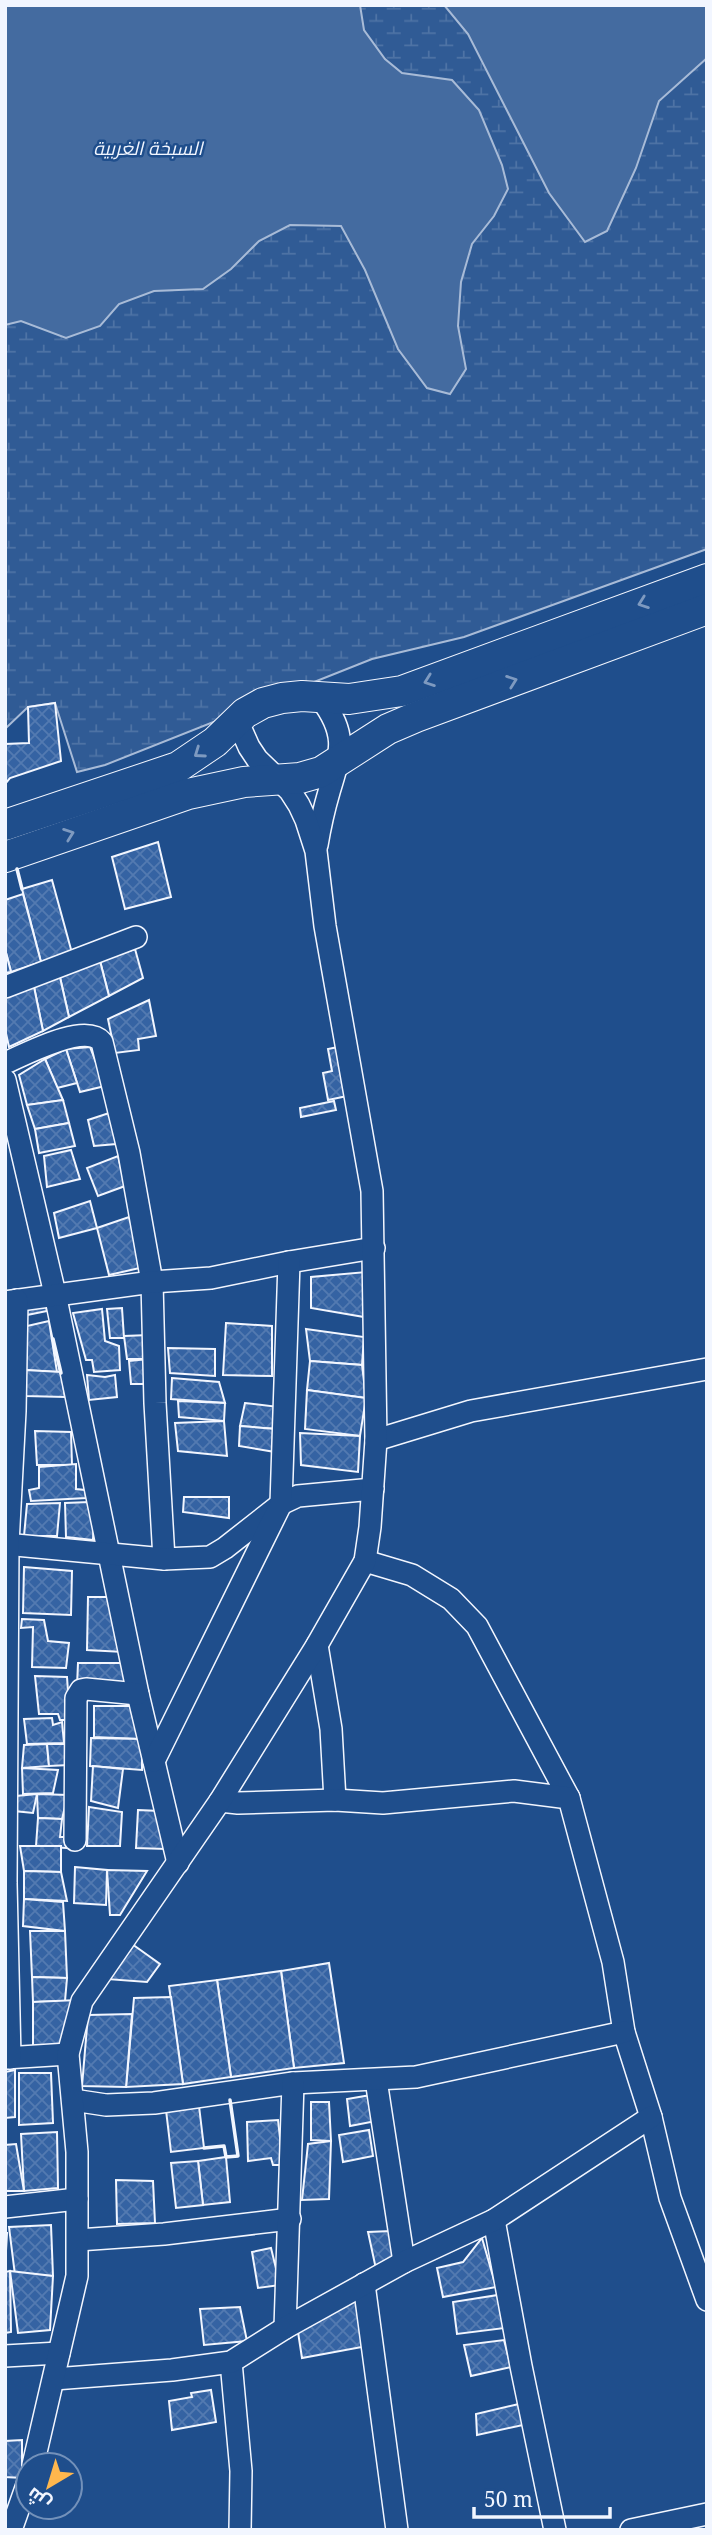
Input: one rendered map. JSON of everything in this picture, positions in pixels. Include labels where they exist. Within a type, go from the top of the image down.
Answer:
[{"type":"highway","points":[[5,825],[178,767],[215,742],[237,720],[263,703],[302,696],[321,699],[376,696],[402,691],[707,579]]},
{"type":"highway","points":[[5,857],[188,794],[244,782],[300,778],[321,772],[340,762],[363,744],[416,717],[707,609]]},
{"type":"street","points":[[316,851],[325,806],[340,762],[341,748],[336,722],[321,699]]},
{"type":"street","points":[[36,2451],[78,2276],[77,2152],[68,2054],[82,2001],[220,1801],[317,1645],[365,1561],[376,1440],[372,1191],[325,926],[316,851],[306,820],[290,791],[249,747],[237,720]]},
{"type":"street","points":[[5,987],[136,937]]},
{"type":"street","points":[[5,1063],[41,1047],[83,1034],[97,1037],[102,1042],[129,1153],[152,1282],[155,1403],[164,1559]]},
{"type":"street","points":[[5,1080],[55,1294],[138,1694],[178,1863]]},
{"type":"street","points":[[68,2054],[8,2058],[7,1544],[15,1411],[11,1301],[152,1282],[211,1278],[374,1248]]},
{"type":"street","points":[[153,1761],[281,1504],[289,1262]]},
{"type":"street","points":[[376,1440],[471,1410],[707,1369]]},
{"type":"street","points":[[7,1544],[164,1559],[210,1557],[281,1504],[298,1496],[373,1489]]},
{"type":"street","points":[[365,1561],[412,1575],[451,1599],[477,1626],[569,1798],[613,1962],[624,2032],[651,2117],[670,2198],[707,2300]]},
{"type":"street","points":[[317,1645],[331,1729],[335,1800]]},
{"type":"street","points":[[75,1840],[76,1698],[81,1690],[86,1689],[138,1694]]},
{"type":"street","points":[[220,1801],[238,1804],[335,1800],[383,1803],[514,1791],[569,1798]]},
{"type":"street","points":[[73,2100],[106,2105],[154,2103],[293,2084],[416,2077],[624,2032]]},
{"type":"street","points":[[376,2080],[404,2262]]},
{"type":"street","points":[[285,2328],[293,2084]]},
{"type":"street","points":[[54,2379],[172,2370],[231,2362],[285,2328],[404,2262],[494,2220],[651,2117]]},
{"type":"street","points":[[5,2207],[77,2199]]},
{"type":"street","points":[[78,2240],[164,2234],[290,2218]]},
{"type":"street","points":[[494,2220],[555,2530]]},
{"type":"street","points":[[364,2284],[397,2530]]},
{"type":"street","points":[[5,2357],[60,2353]]},
{"type":"street","points":[[231,2362],[241,2471],[240,2530]]},
{"type":"street","points":[[11,2530],[12,2509]]},
{"type":"street","points":[[631,2530],[707,2514]]},
{"type":"green space","points":[[5,5],[707,5],[707,549],[464,637],[372,659],[105,765],[77,772],[55,703],[28,707],[5,729]]},
{"type":"water","name":"السبخة الغربية","points":[[5,5],[360,5],[364,30],[385,59],[402,73],[452,80],[479,110],[502,165],[508,189],[494,216],[472,244],[461,282],[458,326],[466,369],[450,394],[427,388],[398,349],[365,270],[341,226],[290,225],[259,241],[231,269],[203,289],[154,291],[119,304],[100,326],[66,338],[21,321],[5,325]]},
{"type":"water","points":[[444,5],[707,5],[707,58],[659,101],[636,168],[607,231],[585,242],[549,193],[468,34]]},
{"type":"building","points":[[55,703],[61,761],[10,778],[5,784],[5,744],[29,743],[28,707]]},
{"type":"building","points":[[158,842],[171,897],[125,909],[112,857]]},
{"type":"building","points":[[52,880],[72,953],[41,962],[22,889]]},
{"type":"building","points":[[23,894],[41,962],[11,972],[5,949],[5,900]]},
{"type":"building","points":[[5,949],[11,972],[5,973]]},
{"type":"building","points":[[135,949],[143,978],[109,996],[100,961]]},
{"type":"building","points":[[100,961],[109,996],[69,1017],[59,973]]},
{"type":"building","points":[[59,973],[69,1017],[43,1031],[33,982]]},
{"type":"building","points":[[33,982],[43,1031],[9,1047],[5,1029],[5,990]]},
{"type":"building","points":[[149,1000],[156,1036],[138,1039],[139,1050],[115,1053],[108,1019]]},
{"type":"building","points":[[343,1046],[352,1095],[328,1100],[323,1073],[332,1071],[328,1049]]},
{"type":"building","points":[[90,1047],[105,1086],[80,1092],[66,1049]]},
{"type":"building","points":[[66,1049],[77,1083],[57,1088],[45,1059]]},
{"type":"building","points":[[45,1059],[63,1100],[27,1105],[19,1075]]},
{"type":"building","points":[[63,1100],[69,1123],[35,1129],[27,1105]]},
{"type":"building","points":[[334,1101],[336,1110],[301,1117],[300,1108]]},
{"type":"building","points":[[109,1113],[116,1144],[94,1146],[88,1120]]},
{"type":"building","points":[[69,1123],[75,1146],[39,1153],[35,1129]]},
{"type":"building","points":[[71,1150],[80,1179],[47,1187],[44,1156]]},
{"type":"building","points":[[118,1156],[125,1186],[98,1196],[87,1168]]},
{"type":"building","points":[[90,1201],[97,1228],[59,1238],[54,1213]]},
{"type":"building","points":[[129,1217],[144,1267],[109,1275],[97,1228]]},
{"type":"building","points":[[366,1272],[364,1317],[311,1308],[311,1277]]},
{"type":"building","points":[[44,1300],[47,1311],[22,1316],[20,1306]]},
{"type":"building","points":[[122,1308],[124,1338],[110,1338],[107,1309]]},
{"type":"building","points":[[102,1309],[105,1341],[119,1346],[120,1370],[94,1372],[92,1360],[86,1360],[73,1313]]},
{"type":"building","points":[[49,1321],[57,1372],[25,1370],[27,1326]]},
{"type":"building","points":[[226,1323],[272,1326],[272,1376],[223,1375]]},
{"type":"building","points":[[306,1329],[364,1337],[362,1365],[310,1361]]},
{"type":"building","points":[[149,1335],[148,1359],[127,1359],[124,1336]]},
{"type":"building","points":[[168,1348],[215,1349],[215,1376],[170,1373]]},
{"type":"building","points":[[148,1359],[150,1384],[131,1384],[129,1361]]},
{"type":"building","points":[[310,1361],[362,1365],[366,1398],[307,1390]]},
{"type":"building","points":[[25,1370],[61,1372],[65,1397],[26,1396]]},
{"type":"building","points":[[87,1375],[115,1375],[117,1397],[89,1400]]},
{"type":"building","points":[[172,1378],[219,1382],[225,1403],[171,1399]]},
{"type":"building","points":[[307,1390],[366,1398],[360,1436],[305,1429]]},
{"type":"building","points":[[178,1401],[225,1403],[224,1421],[179,1417]]},
{"type":"building","points":[[245,1403],[279,1407],[276,1429],[240,1426]]},
{"type":"building","points":[[224,1421],[227,1456],[178,1451],[175,1423]]},
{"type":"building","points":[[240,1426],[276,1429],[275,1452],[239,1446]]},
{"type":"building","points":[[35,1431],[71,1432],[72,1465],[37,1465]]},
{"type":"building","points":[[300,1433],[360,1436],[358,1472],[301,1465]]},
{"type":"building","points":[[76,1464],[76,1489],[85,1490],[86,1498],[31,1501],[29,1490],[39,1488],[39,1467]]},
{"type":"building","points":[[184,1497],[229,1497],[229,1518],[183,1512]]},
{"type":"building","points":[[89,1502],[90,1514],[94,1515],[93,1540],[66,1537],[65,1503]]},
{"type":"building","points":[[60,1503],[57,1536],[24,1536],[27,1504]]},
{"type":"building","points":[[24,1567],[72,1571],[71,1615],[23,1613]]},
{"type":"building","points":[[88,1597],[113,1597],[123,1652],[87,1650]]},
{"type":"building","points":[[22,1619],[44,1620],[48,1641],[69,1643],[66,1668],[32,1667],[33,1627],[21,1628]]},
{"type":"building","points":[[78,1663],[125,1663],[132,1689],[77,1686]]},
{"type":"building","points":[[35,1676],[67,1677],[70,1720],[60,1720],[58,1714],[39,1714]]},
{"type":"building","points":[[94,1706],[133,1706],[139,1739],[94,1737]]},
{"type":"building","points":[[52,1718],[53,1725],[62,1722],[64,1743],[27,1744],[24,1719]]},
{"type":"building","points":[[91,1738],[142,1739],[142,1770],[90,1766]]},
{"type":"building","points":[[47,1744],[49,1766],[22,1768],[24,1745]]},
{"type":"building","points":[[47,1744],[68,1744],[69,1765],[49,1766]]},
{"type":"building","points":[[93,1766],[123,1769],[118,1808],[91,1801]]},
{"type":"building","points":[[22,1768],[58,1770],[53,1793],[23,1794]]},
{"type":"building","points":[[37,1794],[68,1795],[62,1819],[38,1818]]},
{"type":"building","points":[[37,1794],[33,1813],[14,1811],[16,1796]]},
{"type":"building","points":[[89,1807],[122,1812],[120,1846],[87,1846]]},
{"type":"building","points":[[138,1810],[160,1811],[166,1849],[136,1848]]},
{"type":"building","points":[[38,1818],[62,1819],[60,1837],[66,1837],[66,1848],[36,1846]]},
{"type":"building","points":[[20,1846],[61,1846],[61,1872],[24,1871]]},
{"type":"building","points":[[75,1867],[107,1870],[106,1905],[74,1903]]},
{"type":"building","points":[[107,1870],[147,1871],[120,1915],[110,1915]]},
{"type":"building","points":[[24,1871],[61,1872],[67,1901],[24,1899]]},
{"type":"building","points":[[24,1899],[63,1902],[65,1931],[23,1926]]},
{"type":"building","points":[[30,1931],[65,1931],[67,1978],[32,1977]]},
{"type":"building","points":[[132,1944],[160,1964],[147,1982],[106,1979]]},
{"type":"building","points":[[329,1963],[344,2063],[294,2068],[281,1971]]},
{"type":"building","points":[[281,1971],[294,2068],[231,2077],[217,1980]]},
{"type":"building","points":[[32,1977],[67,1978],[65,2001],[33,2002]]},
{"type":"building","points":[[217,1980],[231,2077],[183,2084],[169,1986]]},
{"type":"building","points":[[171,1997],[183,2084],[126,2087],[134,1998]]},
{"type":"building","points":[[77,2000],[60,2044],[33,2050],[33,2002]]},
{"type":"building","points":[[132,2014],[126,2087],[82,2086],[88,2015]]},
{"type":"building","points":[[15,2070],[15,2117],[5,2118],[5,2072]]},
{"type":"building","points":[[19,2073],[51,2073],[53,2123],[19,2125]]},
{"type":"building","points":[[371,2095],[376,2121],[350,2126],[347,2099]]},
{"type":"building","points":[[311,2102],[329,2102],[331,2141],[311,2140]]},
{"type":"building","points":[[199,2106],[204,2148],[171,2152],[166,2110]]},
{"type":"building","points":[[278,2120],[283,2165],[273,2165],[271,2158],[248,2161],[247,2122]]},
{"type":"building","points":[[369,2130],[373,2156],[343,2162],[339,2135]]},
{"type":"building","points":[[57,2132],[58,2188],[24,2191],[21,2134]]},
{"type":"building","points":[[331,2141],[329,2199],[302,2200],[308,2144]]},
{"type":"building","points":[[16,2144],[24,2191],[5,2191],[5,2145]]},
{"type":"building","points":[[226,2157],[230,2202],[203,2205],[198,2161]]},
{"type":"building","points":[[198,2161],[203,2205],[176,2208],[171,2163]]},
{"type":"building","points":[[116,2180],[153,2181],[155,2223],[117,2224]]},
{"type":"building","points":[[51,2225],[53,2276],[15,2275],[9,2227]]},
{"type":"building","points":[[391,2231],[393,2263],[376,2269],[368,2232]]},
{"type":"building","points":[[5,2233],[7,2233],[5,2268]]},
{"type":"building","points":[[482,2238],[496,2287],[443,2297],[437,2268],[463,2262]]},
{"type":"building","points":[[271,2248],[280,2285],[258,2288],[252,2252]]},
{"type":"building","points":[[10,2271],[53,2276],[50,2330],[18,2333]]},
{"type":"building","points":[[10,2271],[11,2332],[5,2333],[5,2272]]},
{"type":"building","points":[[498,2295],[505,2328],[457,2334],[453,2302]]},
{"type":"building","points":[[351,2300],[357,2303],[362,2347],[302,2358],[298,2332]]},
{"type":"building","points":[[240,2307],[247,2341],[204,2345],[200,2309]]},
{"type":"building","points":[[504,2340],[511,2367],[471,2376],[464,2345]]},
{"type":"building","points":[[211,2390],[216,2422],[172,2430],[169,2401],[192,2397],[191,2393]]},
{"type":"building","points":[[519,2404],[523,2425],[477,2435],[476,2414]]},
{"type":"building","points":[[22,2440],[22,2451],[14,2451],[14,2478],[5,2477],[5,2441]]},
{"type":"wall","points":[[17,869],[22,889]]},
{"type":"wall","points":[[53,1339],[61,1373]]},
{"type":"wall","points":[[204,2148],[224,2146],[226,2157],[238,2156],[230,2100]]}]
